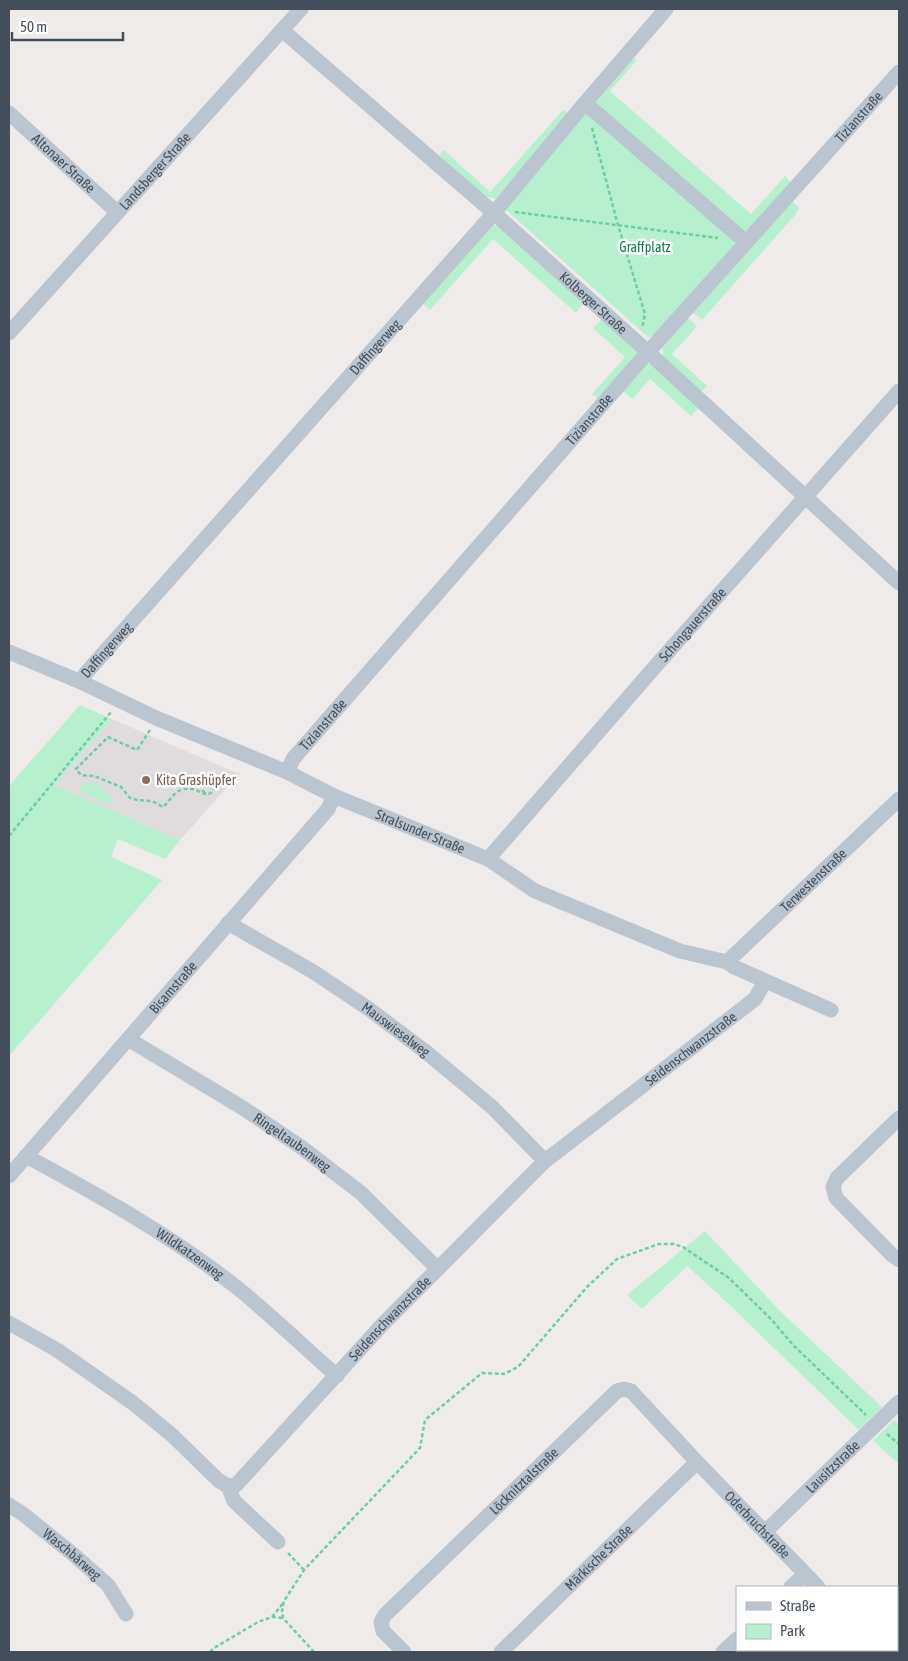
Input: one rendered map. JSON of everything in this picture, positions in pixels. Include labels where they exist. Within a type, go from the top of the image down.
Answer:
[{"type":"street","name":"Landsberger Straße","points":[[9,333],[301,9]]},
{"type":"street","name":"Daffingerweg","points":[[81,682],[86,673],[495,211],[585,102],[666,9]]},
{"type":"street","name":"Kolberger Straße","points":[[282,30],[495,211],[899,583]]},
{"type":"street","name":"Tizianstraße","points":[[287,772],[299,753],[644,348],[746,242],[899,72]]},
{"type":"street","points":[[585,102],[746,242]]},
{"type":"street","name":"Altonaer Straße","points":[[9,113],[117,212]]},
{"type":"street","name":"Schongauerstraße","points":[[488,859],[640,683],[899,391]]},
{"type":"street","name":"Stralsunder Straße","points":[[9,652],[81,682],[218,744],[287,772],[334,796],[488,859],[535,891],[680,951],[727,962],[831,1010]]},
{"type":"street","name":"Bisamstraße","points":[[9,1176],[328,809],[334,796]]},
{"type":"street","name":"Terwestenstraße","points":[[727,962],[899,799]]},
{"type":"street","name":"Mauswieselweg","points":[[228,923],[312,971],[369,1009],[426,1052],[492,1107],[545,1161]]},
{"type":"street","name":"Seidenschwanzstraße","points":[[228,1486],[236,1485],[243,1478],[382,1325],[545,1161],[755,999],[765,981]]},
{"type":"street","name":"Ringeltaubenweg","points":[[128,1039],[243,1108],[301,1147],[361,1193],[438,1269]]},
{"type":"street","points":[[899,1118],[837,1178],[833,1187],[836,1198],[899,1260]]},
{"type":"street","name":"Wildkatzenweg","points":[[26,1156],[117,1206],[183,1248],[240,1290],[337,1376]]},
{"type":"street","points":[[9,1323],[57,1350],[133,1403],[173,1436],[218,1480],[228,1486],[234,1501],[278,1542]]},
{"type":"street","name":"Löcknitztalstraße","points":[[404,1652],[383,1631],[381,1622],[385,1614],[617,1391],[624,1389],[632,1391],[697,1462]]},
{"type":"street","name":"Lausitzstraße","points":[[765,1532],[899,1402]]},
{"type":"street","name":"Oderbruchstraße","points":[[697,1462],[817,1586]]},
{"type":"street","name":"Märkische Straße","points":[[500,1652],[697,1462]]},
{"type":"street","name":"Waschbärweg","points":[[9,1505],[74,1555],[108,1585],[126,1614]]},
{"type":"street","points":[[792,1586],[805,1574]]},
{"type":"street","points":[[723,1652],[736,1640]]},
{"type":"path","points":[[585,102],[645,314],[644,348]]},
{"type":"path","points":[[495,211],[618,224],[746,242]]},
{"type":"path","points":[[9,836],[120,701]]},
{"type":"path","points":[[148,735],[137,750],[108,737],[76,769],[81,775],[94,776],[121,787],[130,798],[152,800],[163,807],[176,792],[184,789],[206,794],[212,794],[218,780],[215,778],[211,779],[205,786],[203,791],[206,794]]},
{"type":"path","points":[[210,1652],[258,1622],[272,1616],[284,1602],[304,1570],[420,1448],[425,1420],[482,1373],[504,1374],[518,1367],[587,1287],[617,1259],[659,1244],[674,1244],[683,1248],[729,1278],[772,1320],[793,1344],[876,1425],[899,1444]]},
{"type":"path","points":[[278,1542],[304,1570]]},
{"type":"path","points":[[284,1602],[283,1618],[314,1652]]},
{"type":"path","points":[[272,1616],[283,1618]]},
{"type":"shaded area","name":"Kita Grashüpfer","points":[[112,719],[239,774],[180,840],[54,785]]},
{"type":"green space","points":[[632,56],[637,60],[610,91],[751,214],[785,176],[793,185],[751,230],[742,232],[596,106],[594,101]]},
{"type":"green space","points":[[563,110],[570,115],[497,199],[484,196],[439,155],[444,150],[490,192]]},
{"type":"green space","name":"Graffplatz","points":[[586,113],[735,239],[734,247],[656,337],[648,337],[504,208]]},
{"type":"green space","points":[[791,200],[799,208],[795,215],[702,320],[691,311]]},
{"type":"green space","points":[[494,225],[500,227],[584,303],[576,313],[493,239],[430,310],[421,302],[489,227]]},
{"type":"green space","points":[[686,316],[697,326],[672,354],[707,386],[700,393],[663,356],[663,343]]},
{"type":"green space","points":[[603,318],[638,352],[601,401],[592,394],[625,357],[593,328]]},
{"type":"green space","points":[[647,364],[653,364],[701,405],[691,416],[650,379],[632,399],[623,391]]},
{"type":"green space","points":[[80,705],[112,719],[54,785],[180,840],[165,859],[118,839],[111,857],[162,880],[9,1056],[9,786]]},
{"type":"green space","points":[[87,782],[99,785],[113,801],[104,802],[80,791],[81,785]]},
{"type":"green space","points":[[705,1231],[780,1311],[882,1407],[859,1430],[687,1266],[642,1309],[627,1295]]},
{"type":"green space","points":[[894,1420],[899,1425],[899,1464],[873,1441]]},
{"type":"place","name":"Kita Grashüpfer","points":[[146,780]]}]
